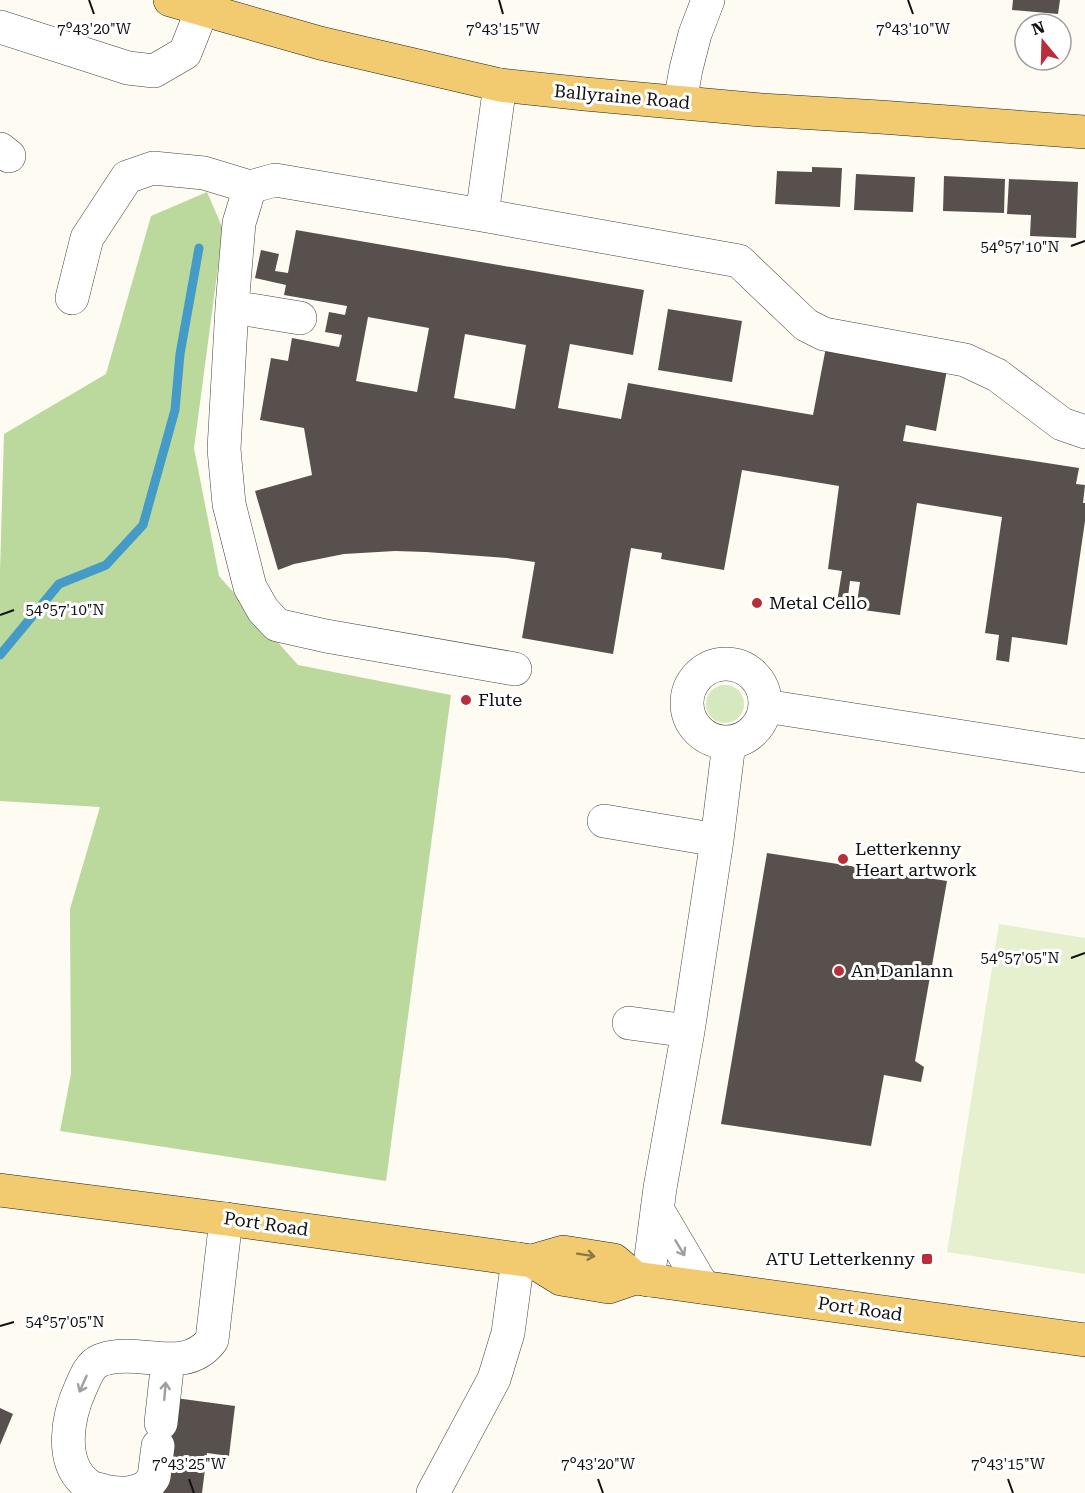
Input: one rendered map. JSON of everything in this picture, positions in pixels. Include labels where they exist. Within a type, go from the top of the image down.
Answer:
[{"type":"main road","name":"Ballyraine Road","points":[[170,0],[320,43],[500,85],[761,110],[1085,132]]},
{"type":"main road","name":"Port Road","points":[[0,1190],[525,1260],[563,1252],[614,1260],[641,1279],[1085,1340]]},
{"type":"street","points":[[680,102],[695,34],[708,0]]},
{"type":"street","points":[[0,27],[128,68],[154,71],[185,53],[202,9]]},
{"type":"street","points":[[482,215],[500,85]]},
{"type":"street","points":[[72,298],[87,238],[127,177],[153,168],[204,173],[250,187],[275,180],[739,261],[806,325],[824,334],[965,360],[997,375],[1062,424],[1085,432]]},
{"type":"street","points":[[250,187],[239,223],[224,448],[229,504],[250,586],[263,610],[277,625],[326,636],[515,669]]},
{"type":"street","points":[[232,307],[300,318]]},
{"type":"street","points":[[719,664],[729,664],[746,669],[754,676],[764,694],[764,715],[755,730],[748,736],[729,743],[709,740],[701,734],[689,719],[686,708],[692,682],[707,668],[719,664]]},
{"type":"street","points":[[765,706],[1085,756]]},
{"type":"street","points":[[641,1279],[657,1209],[688,1031],[729,743]]},
{"type":"street","points":[[604,821],[717,840]]},
{"type":"street","points":[[629,1023],[688,1031]]},
{"type":"street","points":[[657,1209],[703,1287]]},
{"type":"street","points":[[168,1360],[154,1477],[146,1488],[128,1493],[89,1487],[72,1464],[69,1453],[69,1433],[75,1400],[87,1374],[98,1361],[116,1356],[168,1360],[192,1356],[205,1350],[212,1340],[226,1219]]},
{"type":"street","points":[[433,1493],[494,1379],[508,1333],[525,1260]]},
{"type":"green space","points":[[207,192],[223,229],[194,448],[219,576],[298,665],[451,695],[386,1181],[60,1131],[71,1074],[70,909],[100,807],[0,801],[0,572],[4,434],[106,374],[151,216]]},
{"type":"green space","points":[[725,685],[738,691],[744,704],[738,717],[725,723],[712,717],[706,704],[712,691]]},
{"type":"green space","points":[[999,924],[1085,938],[1085,1274],[947,1252]]},
{"type":"building","points":[[1013,0],[1060,0],[1058,12],[1012,10]]},
{"type":"building","points":[[812,167],[842,168],[840,207],[775,204],[777,171],[812,172]]},
{"type":"building","points":[[856,174],[915,177],[913,212],[854,210]]},
{"type":"building","points":[[944,176],[1005,179],[1004,213],[943,211]]},
{"type":"building","points":[[1009,179],[1078,182],[1076,238],[1030,236],[1031,215],[1007,214]]},
{"type":"building","points":[[296,230],[644,290],[633,355],[570,344],[558,408],[621,419],[628,383],[813,415],[827,342],[948,364],[936,431],[906,425],[903,441],[1079,468],[1076,484],[1085,485],[1083,503],[1085,503],[1085,521],[1067,645],[1012,637],[1009,662],[996,660],[999,635],[985,633],[1002,517],[917,503],[900,615],[856,609],[860,582],[850,581],[847,604],[837,602],[842,571],[828,569],[839,486],[742,470],[724,570],[661,559],[662,553],[631,548],[613,654],[522,638],[535,562],[395,551],[344,554],[294,564],[278,570],[255,491],[312,475],[304,428],[260,420],[271,358],[288,361],[292,338],[339,347],[342,335],[325,332],[329,312],[345,315],[347,306],[284,295],[286,285],[255,278],[261,250],[279,254],[275,271],[288,273]],"holes":[[[368,317],[429,328],[417,392],[356,381]],[[465,334],[526,345],[515,409],[454,398]]]},
{"type":"building","points":[[668,309],[742,321],[732,382],[658,370]]},
{"type":"building","name":"An Danlann","points":[[767,853],[947,881],[915,1061],[924,1067],[921,1082],[884,1075],[871,1146],[721,1124]]},
{"type":"building","points":[[168,1397],[235,1406],[229,1456],[207,1453],[202,1493],[159,1493]]},
{"type":"building","points":[[0,1408],[13,1414],[0,1445]]},
{"type":"waterway","points":[[0,655],[59,584],[106,565],[143,525],[175,410],[180,354],[199,248]]},
{"type":"place","name":"Metal Cello","points":[[757,603]]},
{"type":"place","name":"Flute","points":[[466,700]]},
{"type":"place","name":"Letterkenny Heart artwork","points":[[843,859]]},
{"type":"place","name":"An Danlann","points":[[839,971]]},
{"type":"place","name":"ATU Letterkenny","points":[[927,1259]]}]
